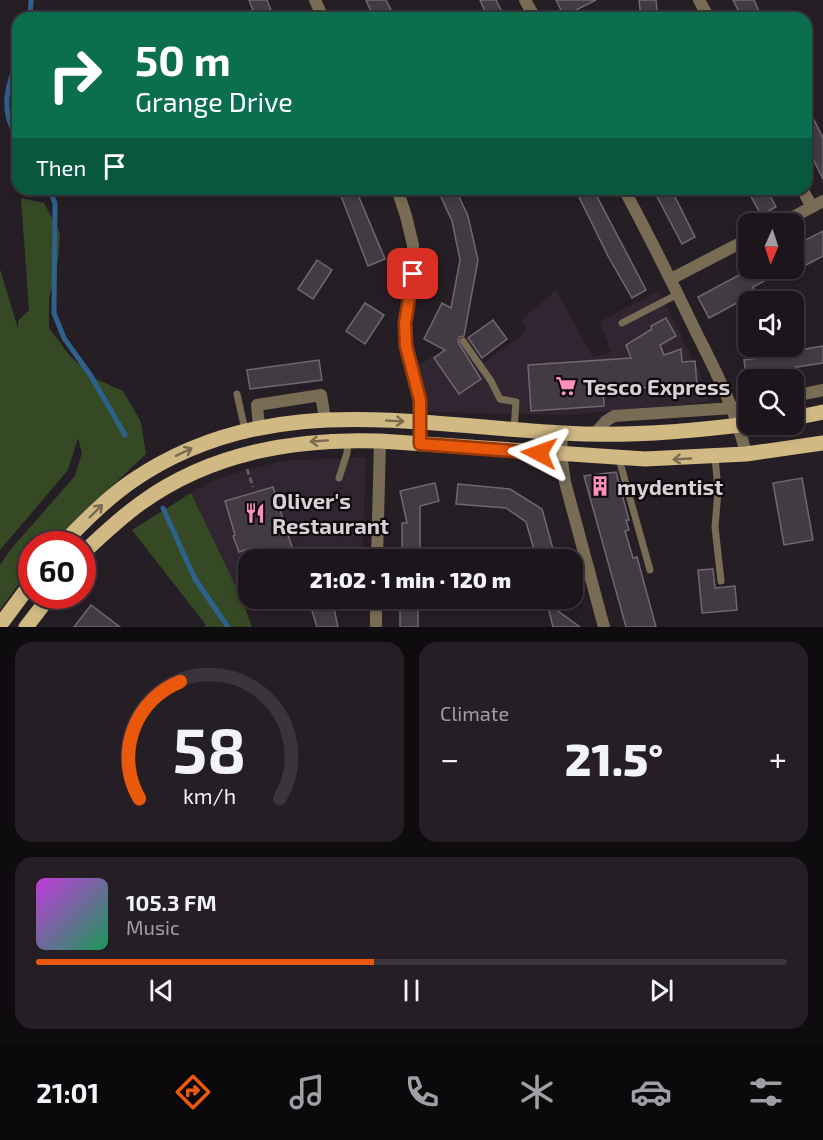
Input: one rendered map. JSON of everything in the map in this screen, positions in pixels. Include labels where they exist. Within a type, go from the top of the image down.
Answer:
[{"type":"main road","points":[[804,416],[823,412]]},
{"type":"main road","points":[[75,531],[108,499],[133,480],[194,447],[252,429],[347,418],[594,435],[668,433],[738,425]]},
{"type":"main road","points":[[248,459],[252,429]]},
{"type":"main road","points":[[96,541],[141,503],[179,479],[221,461],[248,459],[300,443],[380,441],[619,459],[667,459],[746,454],[823,443]]},
{"type":"main road","points":[[0,625],[18,601]]},
{"type":"main road","points":[[26,627],[40,609]]},
{"type":"street","points":[[399,195],[413,245],[413,274],[405,323],[406,346],[420,395],[420,444]]},
{"type":"street","points":[[627,195],[738,415]]},
{"type":"street","points":[[801,213],[818,204]]},
{"type":"street","points":[[671,279],[738,244]]},
{"type":"street","points":[[804,394],[823,390]]},
{"type":"street","points":[[252,429],[256,405],[321,395],[325,419]]},
{"type":"street","points":[[594,435],[606,421],[614,416],[738,407]]},
{"type":"street","points":[[562,433],[561,454],[565,482],[604,627]]},
{"type":"street","points":[[745,435],[746,454]]},
{"type":"street","points":[[377,549],[380,441]]},
{"type":"street","points":[[376,609],[376,627]]},
{"type":"lane","points":[[622,323],[678,294]]},
{"type":"lane","points":[[463,341],[491,381],[500,399],[516,402],[514,429]]},
{"type":"lane","points":[[237,394],[252,429]]},
{"type":"lane","points":[[339,478],[347,453],[348,440]]},
{"type":"lane","points":[[715,456],[718,491],[715,527],[721,581]]},
{"type":"lane","points":[[619,459],[650,570]]},
{"type":"path","points":[[248,459],[253,487]]},
{"type":"shaded area","points":[[556,290],[593,357],[611,352],[600,321],[659,291],[705,384],[710,402],[568,415],[428,412],[418,366],[460,339],[479,367],[527,331],[521,320]]},
{"type":"shaded area","points":[[366,457],[362,549],[238,549],[238,591],[191,493],[210,482],[281,461]]},
{"type":"green space","points":[[21,198],[44,203],[60,233],[58,262],[49,299],[49,328],[70,356],[94,378],[123,391],[141,422],[146,454],[64,531],[27,531],[75,476],[82,453],[78,438],[68,470],[0,550],[0,269],[18,329],[18,321],[29,310]]},
{"type":"green space","points":[[191,493],[238,591],[238,609],[246,609],[252,627],[204,627],[206,625],[132,530]]},
{"type":"green space","points":[[18,541],[18,585],[0,610],[0,565]]},
{"type":"building","points":[[249,0],[267,0],[272,12],[254,12]]},
{"type":"building","points":[[366,0],[386,0],[392,12],[371,12]]},
{"type":"building","points":[[480,0],[496,0],[502,12],[485,12]]},
{"type":"building","points":[[556,0],[596,0],[572,12],[562,12]]},
{"type":"building","points":[[639,0],[656,0],[657,12],[640,12]]},
{"type":"building","points":[[733,0],[754,0],[759,12],[739,12]]},
{"type":"building","points":[[812,116],[823,138],[823,179],[812,157]]},
{"type":"building","points":[[358,195],[385,259],[368,266],[341,196]]},
{"type":"building","points":[[458,195],[468,216],[478,260],[464,336],[459,337],[458,342],[481,379],[459,394],[434,358],[445,350],[424,339],[442,303],[451,308],[460,260],[452,221],[441,197]]},
{"type":"building","points":[[578,195],[596,195],[646,290],[632,298]]},
{"type":"building","points":[[656,195],[674,195],[695,237],[682,244]]},
{"type":"building","points":[[750,195],[769,195],[776,207],[760,213]]},
{"type":"building","points":[[823,231],[823,256],[806,265],[804,241]]},
{"type":"building","points":[[317,260],[332,270],[313,299],[298,289]]},
{"type":"building","points":[[738,276],[738,279],[768,279],[753,287],[755,291],[738,291],[738,303],[709,318],[698,297]]},
{"type":"building","points":[[365,303],[384,315],[365,344],[346,331]]},
{"type":"building","points":[[666,318],[676,336],[660,345],[664,355],[681,349],[682,362],[695,361],[697,385],[603,390],[604,406],[531,411],[528,365],[631,358],[626,345]]},
{"type":"building","points":[[493,320],[507,339],[482,358],[468,338]]},
{"type":"building","points":[[823,346],[823,363],[784,369],[745,369],[744,360],[766,357],[804,357],[804,349]]},
{"type":"building","points":[[319,360],[322,380],[250,389],[247,370]]},
{"type":"building","points":[[616,472],[629,520],[626,520],[629,530],[625,531],[633,558],[637,557],[656,627],[626,627],[584,476]]},
{"type":"building","points":[[802,478],[813,540],[784,545],[773,483]]},
{"type":"building","points":[[435,483],[439,501],[420,506],[420,549],[402,549],[402,523],[407,523],[400,491]]},
{"type":"building","points":[[458,484],[510,489],[542,509],[553,549],[534,549],[526,522],[506,508],[456,504]]},
{"type":"building","name":"Oliver's Restaurant","points":[[273,487],[293,549],[238,549],[225,501]]},
{"type":"building","points":[[713,569],[715,588],[735,586],[737,610],[702,613],[698,570]]},
{"type":"building","points":[[88,609],[96,609],[120,627],[74,627]]},
{"type":"building","points":[[311,609],[334,609],[338,627],[317,627]]},
{"type":"building","points":[[400,609],[418,609],[418,627],[400,627]]},
{"type":"building","points":[[548,609],[555,609],[580,627],[553,627]]},
{"type":"waterway","points":[[30,12],[31,0]]},
{"type":"waterway","points":[[12,74],[7,100],[12,130]]},
{"type":"waterway","points":[[52,195],[55,203],[54,313],[64,338],[91,376],[125,435]]},
{"type":"waterway","points":[[163,508],[195,579],[228,627]]},
{"type":"place","name":"Tesco Express","points":[[566,386]]},
{"type":"place","name":"mydentist","points":[[600,486]]},
{"type":"place","name":"Oliver's Restaurant","points":[[255,513]]},
{"type":"route","points":[[413,274],[405,323],[406,346],[419,389],[420,444],[539,453]]}]
